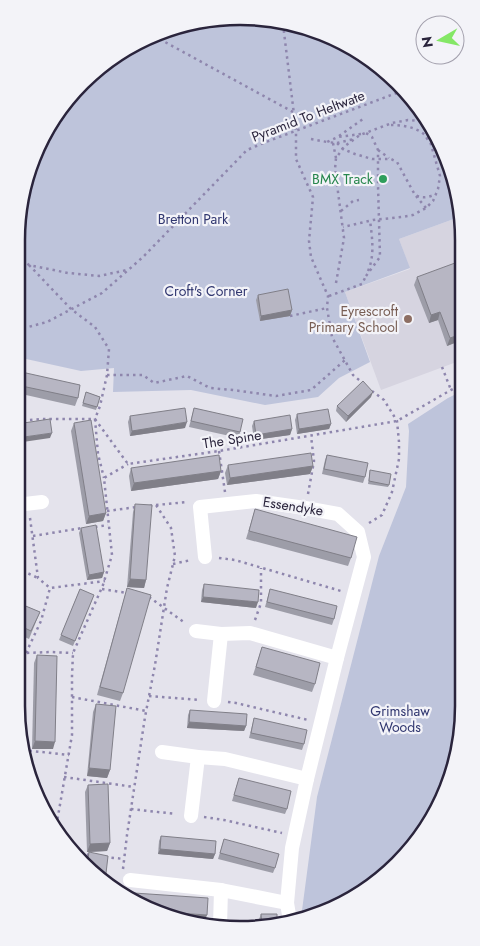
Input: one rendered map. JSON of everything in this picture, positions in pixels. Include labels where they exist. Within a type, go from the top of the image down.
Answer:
[{"type":"street","name":"Essendyke","points":[[200,507],[256,501],[305,508],[338,514],[358,532]]},
{"type":"street","points":[[200,507],[205,557]]},
{"type":"street","points":[[289,915],[287,903],[292,848],[307,779],[364,557],[358,532]]},
{"type":"street","points":[[196,631],[221,634],[250,633],[337,658]]},
{"type":"street","points":[[214,701],[221,634]]},
{"type":"street","points":[[162,752],[225,759],[307,779]]},
{"type":"street","points":[[192,816],[198,757]]},
{"type":"street","points":[[127,874],[287,903]]},
{"type":"street","points":[[220,920],[221,890]]},
{"type":"path","points":[[284,29],[296,131],[296,159],[313,197],[309,241],[311,257],[328,296],[327,308],[332,337],[353,375],[384,400],[397,421],[399,459],[392,492],[382,515],[358,532]]},
{"type":"path","points":[[161,40],[293,112]]},
{"type":"path","name":"Pyramid To Heltwate","points":[[25,328],[47,322],[102,293],[143,257],[248,150],[397,93]]},
{"type":"path","points":[[327,142],[338,137],[363,119]]},
{"type":"path","points":[[336,158],[343,149],[360,135],[408,120],[419,121]]},
{"type":"path","points":[[387,125],[403,125],[413,129],[425,135],[432,146]]},
{"type":"path","points":[[338,137],[367,133],[372,137],[378,150],[380,257],[366,276]]},
{"type":"path","points":[[311,139],[335,143],[356,138]]},
{"type":"path","points":[[343,227],[370,220],[413,215],[433,202],[437,193],[440,176],[430,140]]},
{"type":"path","points":[[335,143],[354,154],[378,159],[391,159]]},
{"type":"path","points":[[335,143],[335,169],[344,238],[336,283]]},
{"type":"path","points":[[378,150],[397,162],[415,195],[426,208]]},
{"type":"path","points":[[415,195],[426,198],[437,193]]},
{"type":"path","points":[[341,211],[353,201],[360,200]]},
{"type":"path","points":[[328,296],[362,284],[372,263],[370,220]]},
{"type":"path","points":[[25,262],[72,309],[95,327],[109,349],[107,375],[95,419],[98,454],[104,478],[112,555],[102,589],[74,653],[72,734],[57,818]]},
{"type":"path","points":[[29,265],[68,273],[99,276],[128,270]]},
{"type":"path","points":[[290,316],[327,308]]},
{"type":"path","points":[[107,375],[143,375],[154,383],[187,376],[210,388],[276,396],[311,390],[345,360]]},
{"type":"path","points":[[442,367],[451,390]]},
{"type":"path","name":"The Spine","points":[[128,464],[219,451],[397,421],[455,388]]},
{"type":"path","points":[[25,420],[95,419]]},
{"type":"path","points":[[95,419],[128,464],[104,478]]},
{"type":"path","points":[[305,508],[314,461],[311,436]]},
{"type":"path","points":[[219,451],[226,504]]},
{"type":"path","points":[[146,506],[194,501],[200,507]]},
{"type":"path","points":[[29,504],[38,578]]},
{"type":"path","points":[[127,874],[124,859],[134,787],[167,588],[175,556],[171,528],[156,504]]},
{"type":"path","points":[[107,512],[136,507]]},
{"type":"path","points":[[33,536],[108,525]]},
{"type":"path","points":[[173,564],[205,557],[235,560],[354,594]]},
{"type":"path","points":[[250,633],[261,603],[261,568]]},
{"type":"path","points":[[25,572],[38,578],[50,588],[105,581]]},
{"type":"path","points":[[50,588],[41,621],[26,653],[74,653]]},
{"type":"path","points":[[102,589],[130,594]]},
{"type":"path","points":[[149,597],[196,631]]},
{"type":"path","points":[[149,696],[236,703],[321,723]]},
{"type":"path","points":[[72,697],[146,711]]},
{"type":"path","points":[[30,751],[68,755]]},
{"type":"path","points":[[64,777],[134,787]]},
{"type":"path","points":[[131,809],[224,820],[295,836]]},
{"type":"path","points":[[84,854],[91,855]]},
{"type":"path","points":[[99,856],[124,859]]},
{"type":"shaded area","name":"Eyrescroft Primary School","points":[[454,219],[455,363],[381,390],[345,292],[410,269],[399,239]]},
{"type":"green space","name":"Bretton Park","points":[[226,25],[254,25],[296,32],[335,47],[371,69],[402,98],[419,121],[439,158],[448,184],[454,219],[399,239],[410,268],[345,292],[370,362],[339,378],[318,397],[265,405],[191,390],[113,392],[114,368],[81,371],[25,359],[25,226],[32,184],[47,145],[69,109],[98,78],[121,61],[145,47],[171,36],[198,29]]},
{"type":"green space","name":"Grimshaw Woods","points":[[455,394],[455,720],[448,762],[433,801],[419,825],[402,848],[382,868],[359,885],[335,899],[302,912],[317,797],[379,556],[406,487],[408,424]]},
{"type":"building","name":"Eyrescroft Primary School","points":[[455,263],[455,336],[450,338],[440,312],[431,315],[417,277]]},
{"type":"building","name":"Croft's Corner","points":[[288,289],[292,310],[261,316],[258,295]]},
{"type":"building","points":[[25,373],[80,385],[78,398],[25,387]]},
{"type":"building","points":[[363,381],[373,392],[348,416],[337,406]]},
{"type":"building","points":[[86,392],[100,397],[97,407],[83,403]]},
{"type":"building","points":[[185,408],[187,422],[132,431],[130,416]]},
{"type":"building","points":[[194,408],[243,419],[240,432],[191,421]]},
{"type":"building","points":[[328,409],[331,424],[299,429],[297,414]]},
{"type":"building","points":[[290,415],[292,429],[256,435],[254,421]]},
{"type":"building","points":[[50,419],[52,433],[25,437],[25,423]]},
{"type":"building","points":[[91,420],[106,513],[89,516],[74,423]]},
{"type":"building","points":[[311,453],[313,466],[230,478],[228,465]]},
{"type":"building","points":[[219,455],[221,471],[134,483],[131,468]]},
{"type":"building","points":[[327,455],[368,463],[365,477],[324,469]]},
{"type":"building","points":[[370,470],[391,474],[389,485],[369,481]]},
{"type":"building","points":[[135,504],[152,505],[146,580],[130,579]]},
{"type":"building","points":[[255,509],[357,537],[351,558],[249,531]]},
{"type":"building","points":[[96,525],[104,572],[89,575],[81,528]]},
{"type":"building","points":[[204,584],[259,590],[258,602],[203,597]]},
{"type":"building","points":[[127,588],[151,595],[123,693],[100,687]]},
{"type":"building","points":[[80,589],[94,595],[75,641],[61,635]]},
{"type":"building","points":[[270,589],[337,606],[334,619],[267,602]]},
{"type":"building","points":[[25,606],[40,612],[31,631],[25,628]]},
{"type":"building","points":[[262,647],[320,663],[315,684],[256,667]]},
{"type":"building","points":[[37,655],[57,656],[55,742],[35,741]]},
{"type":"building","points":[[96,704],[116,706],[110,770],[89,768]]},
{"type":"building","points":[[190,710],[247,714],[246,726],[189,722]]},
{"type":"building","points":[[254,718],[307,730],[304,744],[251,733]]},
{"type":"building","points":[[239,778],[291,791],[287,809],[234,795]]},
{"type":"building","points":[[108,784],[110,843],[90,844],[88,785]]},
{"type":"building","points":[[161,836],[216,841],[215,854],[160,849]]},
{"type":"building","points":[[224,839],[279,854],[275,868],[220,853]]},
{"type":"building","points":[[89,852],[108,856],[106,874],[98,868],[88,858]]},
{"type":"building","points":[[134,893],[208,898],[207,915],[182,913],[158,905]]},
{"type":"building","points":[[261,914],[277,914],[277,918],[261,920]]},
{"type":"place","name":"BMX Track","points":[[383,179]]},
{"type":"place","name":"Eyrescroft Primary School","points":[[408,319]]}]
